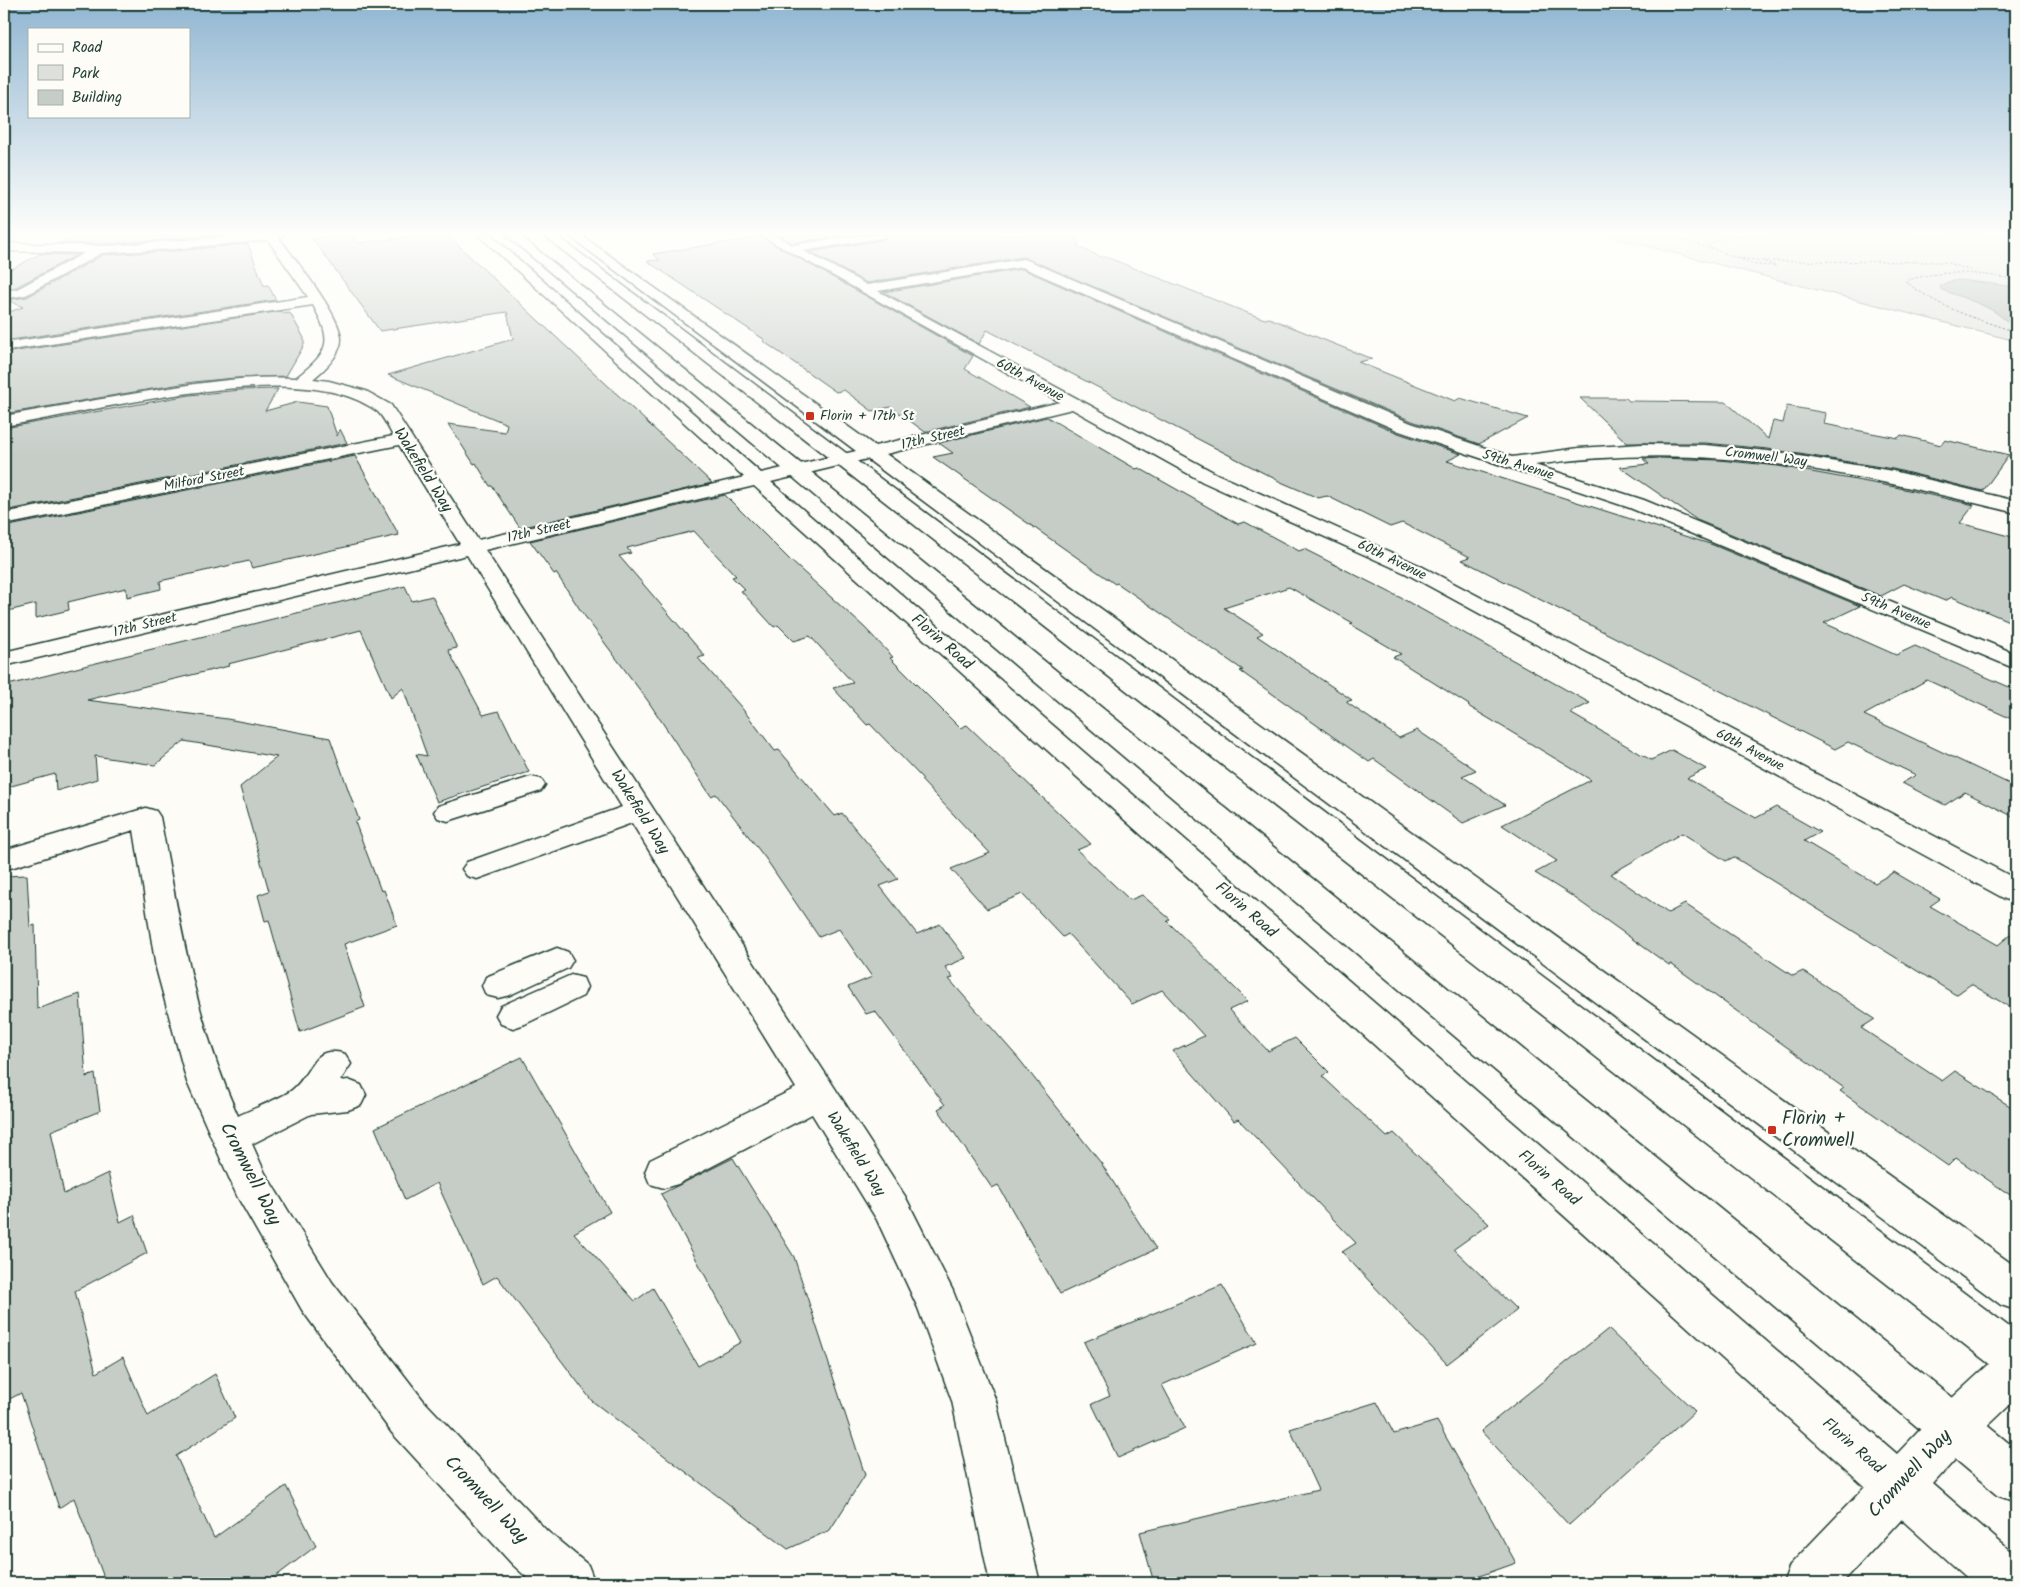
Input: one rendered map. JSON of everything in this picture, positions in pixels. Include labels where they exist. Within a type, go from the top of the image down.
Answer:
[{"type":"street","points":[[4,347],[256,309]]},
{"type":"street","points":[[298,384],[322,362],[330,350],[334,339],[333,329],[321,309]]},
{"type":"street","name":"Florin Road","points":[[567,309],[758,480],[2009,1583]]},
{"type":"street","points":[[602,309],[2016,1479]]},
{"type":"street","points":[[647,309],[2016,1358]]},
{"type":"street","points":[[681,309],[872,452],[2016,1291]]},
{"type":"street","name":"60th Avenue","points":[[902,309],[1210,478],[1412,569],[2016,892]]},
{"type":"street","name":"59th Avenue","points":[[1130,309],[1405,427],[1443,442],[1576,482],[1636,504],[2016,662]]},
{"type":"street","name":"Wakefield Way","points":[[4,421],[184,390],[250,384],[298,384],[342,389],[376,402],[385,409],[890,1208],[938,1304],[974,1400],[1015,1583]]},
{"type":"street","name":"17th Street","points":[[4,659],[1074,404]]},
{"type":"street","name":"Milford Street","points":[[4,519],[404,439]]},
{"type":"street","name":"Cromwell Way","points":[[1512,463],[1554,455],[1610,450],[1685,449],[1727,452],[1850,468],[1938,487],[2016,507]]},
{"type":"street","points":[[448,812],[531,785]]},
{"type":"street","points":[[477,869],[640,811]]},
{"type":"street","name":"Cromwell Way","points":[[4,860],[146,817],[172,968],[205,1082],[251,1184],[317,1296],[408,1417],[530,1548],[570,1583]]},
{"type":"street","points":[[498,986],[564,973],[513,1015]]},
{"type":"street","points":[[230,1138],[340,1080]]},
{"type":"street","points":[[664,1172],[818,1094]]},
{"type":"street","name":"Cromwell Way","points":[[1808,1583],[1954,1427],[2016,1369]]},
{"type":"path","points":[[1949,309],[2016,332]]},
{"type":"green space","points":[[1892,309],[2016,309],[2016,341]]},
{"type":"shaded area","points":[[1990,309],[2016,309],[2016,326],[2009,322]]},
{"type":"building","points":[[17,309],[216,309],[4,341],[4,314]]},
{"type":"building","points":[[364,309],[526,309],[712,483],[520,528],[448,424],[505,432],[507,424],[388,375],[513,339],[507,312],[380,331]]},
{"type":"building","points":[[719,309],[889,309],[973,356],[965,369],[1030,407],[925,432],[891,407],[872,411],[844,390],[836,392],[763,341],[765,340]]},
{"type":"building","points":[[915,309],[1114,309],[1398,433],[1461,454],[1447,461],[1713,545],[1860,606],[1824,623],[1896,655],[1915,646],[2016,690],[2016,721],[1927,680],[1864,715],[2016,787],[2016,818],[1965,792],[1945,805],[1902,783],[1916,775],[1848,742],[1835,749],[1462,560],[1470,557],[1402,523],[1390,527],[1327,496],[1318,498],[1281,482],[987,330],[979,344]]},
{"type":"building","points":[[1146,309],[1238,309],[1265,319],[1269,318],[1372,359],[1358,362],[1455,401],[1460,398],[1528,418],[1479,444],[1412,421]]},
{"type":"building","points":[[282,311],[284,314],[290,313],[304,338],[304,345],[286,376],[193,382],[4,414],[4,353]]},
{"type":"building","points":[[278,389],[265,411],[298,402],[327,406],[337,436],[340,429],[347,443],[4,511],[4,428],[190,395],[241,390]]},
{"type":"building","points":[[1580,398],[1626,398],[1629,401],[1726,402],[1768,439],[1773,421],[1783,423],[1787,406],[1826,413],[1824,424],[1898,438],[1901,435],[1941,445],[1945,440],[2009,455],[1983,491],[1893,469],[1768,449],[1705,443],[1627,443]]},
{"type":"building","points":[[1047,417],[1136,469],[1139,468],[1238,524],[1245,522],[1299,551],[1304,549],[1401,598],[1590,703],[1570,713],[1651,760],[1672,750],[1706,769],[1687,778],[1756,818],[1776,807],[1820,832],[1804,841],[1875,883],[1894,872],[1940,899],[1930,906],[1998,945],[2016,930],[2016,1011],[1971,984],[1956,995],[1734,857],[1726,861],[1682,833],[1611,874],[1668,913],[1685,904],[1793,976],[1803,971],[1875,1019],[1861,1028],[1942,1081],[1955,1071],[2016,1110],[2016,1199],[1956,1158],[1948,1166],[1840,1091],[1844,1088],[1671,964],[1669,965],[1572,896],[1535,873],[1557,861],[1502,825],[1591,780],[1468,706],[1393,657],[1401,654],[1350,624],[1353,623],[1289,587],[1224,608],[1263,633],[1257,636],[1352,700],[1346,702],[1399,738],[1417,730],[1476,770],[1462,776],[1505,805],[1463,823],[1374,759],[1369,762],[1240,671],[1243,670],[1117,583],[1115,584],[933,457],[953,453],[939,443]]},
{"type":"building","points":[[355,456],[399,535],[252,568],[249,561],[160,581],[161,589],[127,597],[126,588],[68,602],[69,610],[36,618],[36,604],[4,612],[4,527]]},
{"type":"building","points":[[1643,459],[1719,460],[1778,466],[1895,487],[1974,505],[1960,523],[2016,538],[2016,624],[1952,597],[1945,601],[1904,584],[1881,596],[1697,520],[1620,467],[1649,464]]},
{"type":"building","points":[[725,495],[790,560],[864,627],[893,657],[890,658],[960,728],[967,725],[1091,844],[1077,850],[1130,900],[1142,895],[1170,919],[1167,921],[1248,1001],[1229,1010],[1268,1051],[1295,1038],[1329,1072],[1322,1076],[1387,1137],[1394,1133],[1489,1224],[1454,1249],[1517,1310],[1447,1364],[1342,1252],[1356,1243],[1238,1119],[1234,1121],[1173,1051],[1204,1036],[1162,990],[1132,1004],[1068,934],[1063,937],[1022,894],[987,909],[951,869],[990,853],[921,780],[923,779],[870,724],[867,725],[833,688],[853,683],[810,636],[794,641],[778,625],[774,627],[741,591],[745,590],[732,577],[736,576],[694,531],[627,548],[631,553],[619,556],[705,656],[698,658],[741,707],[775,751],[779,750],[835,816],[842,813],[898,879],[880,886],[917,934],[940,924],[966,958],[945,967],[953,978],[949,979],[1019,1059],[1101,1163],[1156,1249],[1060,1294],[998,1185],[992,1188],[938,1109],[945,1105],[875,1011],[866,1014],[848,987],[872,977],[839,929],[819,937],[766,859],[716,794],[711,796],[648,701],[581,611],[556,573],[554,574],[530,541]]},
{"type":"building","points":[[405,586],[412,601],[432,596],[457,648],[448,650],[483,715],[499,711],[529,772],[437,802],[416,754],[427,756],[403,688],[391,698],[361,630],[228,664],[229,666],[87,700],[227,719],[330,738],[359,820],[355,822],[381,891],[384,890],[397,925],[344,944],[365,1007],[300,1032],[269,920],[265,921],[258,895],[269,891],[240,787],[277,757],[184,741],[155,765],[95,756],[97,779],[56,791],[55,774],[4,788],[4,686]]},
{"type":"building","points":[[27,875],[30,927],[35,925],[37,1009],[80,994],[86,1077],[95,1074],[100,1111],[51,1131],[64,1194],[108,1173],[120,1222],[134,1215],[147,1253],[75,1291],[96,1373],[123,1357],[148,1416],[215,1374],[235,1418],[176,1456],[214,1538],[286,1486],[316,1546],[267,1583],[106,1583],[74,1498],[59,1508],[21,1393],[4,1402],[4,876]]},
{"type":"building","points":[[522,1057],[610,1212],[574,1233],[635,1301],[653,1288],[698,1366],[741,1342],[661,1194],[733,1158],[794,1257],[865,1475],[830,1530],[788,1549],[592,1401],[497,1276],[483,1284],[437,1183],[405,1200],[375,1128]]},
{"type":"building","points":[[1222,1285],[1257,1343],[1162,1385],[1185,1428],[1118,1458],[1092,1404],[1110,1396],[1084,1342]]},
{"type":"building","points":[[1608,1329],[1695,1411],[1569,1525],[1481,1431]]},
{"type":"building","points":[[1377,1402],[1394,1434],[1437,1421],[1516,1563],[1460,1583],[1154,1583],[1140,1532],[1318,1490],[1290,1429]]},
{"type":"place","name":"Florin + 17th St","points":[[810,416]]},
{"type":"place","name":"Florin + Cromwell","points":[[1772,1130]]}]
